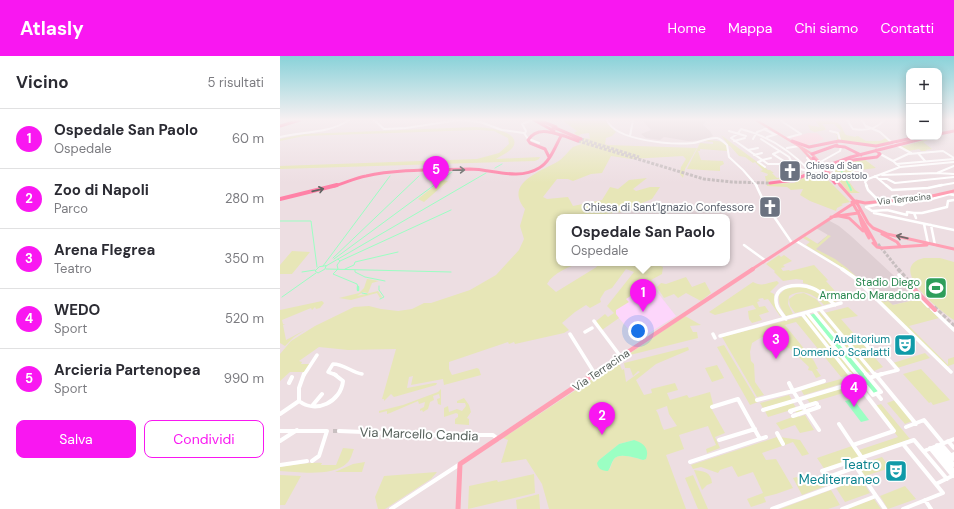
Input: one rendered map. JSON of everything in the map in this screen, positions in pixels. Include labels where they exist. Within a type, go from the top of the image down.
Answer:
[{"type":"highway","points":[[531,141],[545,149],[549,156]]},
{"type":"highway","points":[[280,199],[335,186],[380,172],[472,169],[524,173],[540,168],[546,163],[559,141]]},
{"type":"highway","points":[[792,141],[810,147],[833,141]]},
{"type":"highway","points":[[829,164],[879,156],[878,152],[871,147],[834,141]]},
{"type":"highway","points":[[844,141],[876,146],[898,141]]},
{"type":"highway","points":[[829,164],[849,155],[904,141]]},
{"type":"highway","points":[[829,164],[912,141]]},
{"type":"highway","points":[[835,146],[842,146],[865,156],[874,156],[881,152],[915,141]]},
{"type":"highway","points":[[818,147],[845,143]]},
{"type":"highway","points":[[810,155],[821,145]]},
{"type":"highway","points":[[810,155],[835,146],[846,145],[851,147],[854,151],[829,164]]},
{"type":"highway","points":[[820,163],[819,158],[822,151]]},
{"type":"highway","points":[[815,158],[837,183]]},
{"type":"highway","points":[[770,182],[794,180],[810,172]]},
{"type":"main road","points":[[790,141],[815,158],[854,202],[868,233],[877,245]]},
{"type":"main road","points":[[792,141],[810,155],[826,175],[837,183]]},
{"type":"main road","name":"Via Terracina","points":[[460,464],[854,202],[865,203],[932,196],[954,191]]},
{"type":"main road","points":[[865,203],[862,204],[859,212],[866,234]]},
{"type":"main road","points":[[859,212],[873,228],[898,243],[900,246],[897,248]]},
{"type":"main road","name":"Via Terracina","points":[[839,213],[844,214],[859,212]]},
{"type":"main road","points":[[839,213],[849,218],[877,245],[897,248],[932,244]]},
{"type":"main road","points":[[873,228],[887,234],[954,249]]},
{"type":"main road","points":[[915,290],[935,310]]},
{"type":"main road","points":[[458,509],[460,464]]},
{"type":"street","points":[[533,141],[539,143]]},
{"type":"street","points":[[673,141],[688,143],[702,141]]},
{"type":"street","points":[[723,141],[728,146],[729,157],[745,172],[793,243],[803,245],[837,265],[855,278],[951,372]]},
{"type":"street","points":[[734,141],[772,166],[791,161],[780,150],[766,142]]},
{"type":"street","points":[[774,141],[787,148],[810,172]]},
{"type":"street","points":[[890,141],[911,153]]},
{"type":"street","points":[[765,167],[758,162],[773,156],[783,146]]},
{"type":"street","points":[[787,148],[799,146]]},
{"type":"street","points":[[833,168],[824,164],[822,160],[840,151],[841,147]]},
{"type":"street","points":[[746,154],[749,151],[758,148]]},
{"type":"street","points":[[893,161],[911,153],[943,151],[954,157]]},
{"type":"street","points":[[754,155],[762,153]]},
{"type":"street","points":[[918,153],[925,161]]},
{"type":"street","points":[[882,155],[900,167]]},
{"type":"street","points":[[773,156],[800,170],[826,175]]},
{"type":"street","points":[[896,164],[954,157]]},
{"type":"street","points":[[879,201],[868,190],[865,184],[866,181],[900,167],[954,162]]},
{"type":"street","points":[[937,173],[954,166]]},
{"type":"street","points":[[824,167],[829,170],[833,170],[833,168]]},
{"type":"street","points":[[833,168],[837,183]]},
{"type":"street","points":[[810,172],[822,170]]},
{"type":"street","points":[[884,173],[888,175]]},
{"type":"street","points":[[877,176],[953,173]]},
{"type":"street","points":[[877,176],[879,180],[892,190],[928,188],[954,182]]},
{"type":"street","points":[[879,180],[887,179],[895,183],[954,177]]},
{"type":"street","points":[[954,195],[949,194],[927,200],[912,200],[902,205],[884,203],[870,205],[866,208],[876,212],[884,210],[907,215],[907,212],[922,213],[947,207],[948,201],[954,200]]},
{"type":"street","points":[[859,212],[870,212],[916,220],[924,224],[954,230]]},
{"type":"street","points":[[914,213],[916,220]]},
{"type":"street","points":[[924,224],[926,236],[932,244]]},
{"type":"street","points":[[931,225],[934,237],[932,244]]},
{"type":"street","points":[[802,236],[801,240],[803,245]]},
{"type":"street","points":[[926,236],[934,237]]},
{"type":"street","points":[[793,243],[803,245]]},
{"type":"street","points":[[744,245],[766,261]]},
{"type":"street","points":[[899,275],[916,295],[954,330]]},
{"type":"street","points":[[786,318],[777,306],[776,300],[778,292],[782,288],[789,286],[804,285],[812,288],[821,292],[835,306]]},
{"type":"street","points":[[720,336],[835,306],[841,303]]},
{"type":"street","points":[[820,309],[916,424]]},
{"type":"street","points":[[814,311],[881,392],[877,394]]},
{"type":"street","points":[[807,313],[873,395],[877,394]]},
{"type":"street","points":[[802,314],[894,431],[853,444]]},
{"type":"street","points":[[594,321],[621,357]]},
{"type":"street","points":[[585,332],[592,328]]},
{"type":"street","points":[[570,334],[595,374]]},
{"type":"street","points":[[712,334],[715,338]]},
{"type":"street","points":[[861,339],[876,356],[884,354],[898,370],[870,378]]},
{"type":"street","points":[[317,355],[300,383],[298,390],[299,401],[303,405],[312,406],[330,402],[341,391],[343,381],[338,376],[328,372],[333,364],[345,366],[354,373],[362,374]]},
{"type":"street","points":[[288,383],[292,377]]},
{"type":"street","points":[[763,410],[861,380]]},
{"type":"street","points":[[757,400],[824,381]]},
{"type":"street","points":[[789,383],[819,430]]},
{"type":"street","points":[[312,406],[322,394]]},
{"type":"street","points":[[877,394],[881,400]]},
{"type":"street","points":[[712,407],[738,399],[760,439]]},
{"type":"street","points":[[280,414],[299,401]]},
{"type":"street","points":[[792,414],[818,406]]},
{"type":"street","points":[[906,427],[924,420],[939,445],[954,465]]},
{"type":"street","points":[[839,424],[862,458]]},
{"type":"street","points":[[719,440],[754,429]]},
{"type":"street","points":[[280,441],[297,430]]},
{"type":"street","points":[[280,431],[330,431],[319,456],[312,461]]},
{"type":"street","name":"Via Marcello Candia","points":[[339,431],[442,435],[493,435],[498,439]]},
{"type":"street","points":[[777,433],[783,444]]},
{"type":"street","points":[[690,462],[766,437]]},
{"type":"street","points":[[924,451],[954,439]]},
{"type":"street","points":[[822,471],[914,440],[947,479]]},
{"type":"street","points":[[903,444],[942,493],[904,509]]},
{"type":"street","points":[[939,445],[954,448]]},
{"type":"street","points":[[936,484],[954,474],[948,458],[939,445]]},
{"type":"street","points":[[934,463],[948,458]]},
{"type":"street","points":[[280,465],[306,461]]},
{"type":"street","points":[[852,461],[885,509]]},
{"type":"street","name":"Via Terracina","points":[[391,509],[460,464]]},
{"type":"street","points":[[826,478],[856,467]]},
{"type":"street","points":[[772,509],[862,476]]},
{"type":"street","points":[[844,508],[876,496]]},
{"type":"street","points":[[925,500],[931,509]]},
{"type":"shaded area","points":[[509,141],[514,141],[514,145],[511,150],[496,159],[540,157],[535,161],[280,169],[280,166],[477,159],[499,153],[509,144]]},
{"type":"shaded area","points":[[581,141],[605,141],[605,144],[607,145],[697,148],[685,169],[683,178],[680,174],[681,167],[686,159],[683,156],[631,159],[611,156],[602,173],[591,174],[573,181],[568,179],[557,179],[543,197],[547,199],[568,197],[573,206],[602,200],[610,187],[618,189],[629,180],[647,178],[633,189],[636,191],[650,187],[660,187],[652,199],[642,203],[641,206],[622,212],[605,214],[556,214],[556,266],[573,266],[557,273],[547,284],[556,292],[597,266],[663,267],[662,274],[651,280],[656,286],[655,289],[650,283],[643,287],[646,290],[637,295],[635,293],[626,299],[629,302],[616,310],[616,314],[619,318],[602,330],[595,322],[605,314],[608,317],[614,313],[607,306],[634,272],[626,269],[612,288],[605,291],[600,299],[601,302],[590,308],[586,305],[562,323],[569,330],[564,333],[515,344],[514,342],[509,344],[508,342],[449,362],[449,369],[452,375],[477,368],[479,369],[481,375],[444,385],[443,379],[411,385],[413,376],[409,377],[407,388],[437,383],[436,385],[394,397],[391,394],[384,401],[384,399],[382,399],[396,349],[348,350],[319,347],[299,361],[302,362],[301,364],[310,364],[304,372],[290,372],[280,381],[280,354],[291,341],[315,326],[354,307],[369,306],[398,311],[412,309],[424,303],[431,303],[470,290],[496,275],[519,250],[524,239],[520,226],[525,209],[520,200],[519,193],[521,186],[533,175],[564,157],[573,147],[582,144],[579,143]]},
{"type":"shaded area","points":[[705,141],[718,141],[724,143],[728,151],[700,149],[700,151],[698,151],[701,160],[723,161],[724,164],[720,166],[720,171],[687,169],[700,143],[713,144],[713,142]]},
{"type":"shaded area","points":[[725,141],[729,141],[770,170],[777,178],[804,173],[789,178],[768,180],[771,184],[794,183],[809,175],[806,173],[821,174],[850,202],[841,204],[843,205],[837,208],[836,211],[810,201],[800,195],[803,189],[791,190],[787,187],[767,186],[765,176],[768,174],[760,171],[763,170],[755,162],[753,163],[745,157],[739,156]]},
{"type":"shaded area","points":[[797,141],[819,141],[814,143],[805,145]]},
{"type":"shaded area","points":[[846,141],[890,142],[875,145]]},
{"type":"shaded area","points":[[925,141],[923,142],[932,149],[925,150],[927,151],[921,151],[919,149],[908,151],[900,147]]},
{"type":"shaded area","points":[[864,159],[876,168],[852,171],[854,173],[848,180],[855,190],[860,193],[849,193],[835,175],[835,169],[831,166]]},
{"type":"shaded area","points":[[442,180],[448,181],[424,202],[418,199]]},
{"type":"shaded area","points":[[828,220],[839,226],[851,236],[919,299],[892,305],[884,302],[846,268],[812,248],[828,235],[816,228]]},
{"type":"shaded area","points":[[828,235],[831,236],[816,249],[835,259],[847,268],[884,302],[888,301],[893,305],[919,299],[939,318],[909,326],[948,365],[948,359],[954,357],[954,364],[945,367],[843,268],[806,245],[810,242],[803,238],[805,236],[818,244]]},
{"type":"shaded area","points":[[292,251],[310,252],[292,274],[280,274],[280,265]]},
{"type":"shaded area","points":[[779,255],[781,257],[784,255],[792,261],[783,265],[785,267],[781,268],[783,271],[790,271],[814,265],[828,280],[826,281],[843,300],[833,302],[816,288],[803,283],[803,280],[796,279],[783,281],[774,272],[775,271],[766,264]]},
{"type":"shaded area","name":"Stadio Diego Armando Maradona","points":[[924,258],[940,258],[954,262],[954,320],[928,299],[913,279],[910,270],[914,263]]},
{"type":"shaded area","points":[[686,277],[692,287],[705,282],[711,293],[701,301],[686,293],[678,298],[674,294],[664,298],[657,287],[661,283],[666,284]]},
{"type":"shaded area","points":[[367,279],[379,281],[372,283],[368,293],[363,292],[357,296],[378,291],[382,297],[380,298],[377,293],[351,300],[339,298],[359,293],[364,288]]},
{"type":"shaded area","points":[[777,281],[779,283],[770,292],[774,294],[775,305],[783,315],[780,316],[768,299],[764,300],[763,298],[758,299],[760,301],[757,302],[759,307],[765,306],[769,312],[759,315],[762,320],[752,323],[749,319],[748,311],[756,309],[753,305],[715,315],[709,312],[753,282],[767,284]]},
{"type":"shaded area","points":[[650,283],[676,316],[638,340],[610,308]]},
{"type":"shaded area","points":[[804,286],[818,292],[831,303],[824,305],[812,295],[799,292],[789,296],[788,304],[793,314],[786,316],[780,306],[779,295],[786,288]]},
{"type":"shaded area","points":[[804,293],[816,299],[822,306],[795,313],[790,306],[789,299],[796,294]]},
{"type":"shaded area","points":[[322,301],[324,303],[320,308],[316,309],[315,307],[312,310],[311,308],[282,320],[283,324],[285,324],[283,325],[286,340],[305,330],[294,337],[285,346],[280,343],[280,310]]},
{"type":"shaded area","points":[[848,307],[858,316],[841,319],[883,367],[874,371],[824,313]]},
{"type":"shaded area","points":[[820,312],[871,372],[866,373],[817,313]]},
{"type":"shaded area","points":[[816,313],[879,391],[873,394],[810,315]]},
{"type":"shaded area","points":[[808,315],[857,377],[852,378],[850,375],[841,377],[796,322],[785,325],[814,361],[818,369],[816,369],[821,376],[816,378],[812,371],[808,370],[809,367],[790,349],[776,340],[762,337],[752,343],[750,352],[751,361],[754,364],[755,382],[764,395],[757,397],[722,337]]},
{"type":"shaded area","points":[[685,316],[701,325],[690,326],[693,332],[697,332],[698,338],[626,356]]},
{"type":"shaded area","points":[[724,345],[758,402],[750,405],[717,347]]},
{"type":"shaded area","points":[[688,347],[689,350],[656,364],[636,380],[644,395],[652,393],[651,389],[675,383],[678,390],[667,393],[670,400],[687,395],[689,398],[710,392],[713,404],[711,408],[725,433],[715,437],[720,448],[707,453],[706,449],[716,445],[708,426],[679,435],[684,449],[666,455],[686,509],[549,509],[542,484],[526,459],[501,463],[508,440],[503,438],[617,364],[620,365],[622,370],[624,369],[626,382],[640,372],[638,371],[633,376],[630,368],[625,368],[624,363]],"holes":[[[667,406],[669,414],[677,426],[664,430],[656,410]],[[634,440],[643,460],[628,456],[616,457],[610,469],[599,460],[619,444]]]},
{"type":"shaded area","points":[[925,353],[930,358],[897,368],[893,363]]},
{"type":"shaded area","points":[[717,365],[724,378],[712,382],[705,368]]},
{"type":"shaded area","points":[[921,369],[950,400],[933,405],[931,402],[929,403],[903,374]]},
{"type":"shaded area","points":[[841,379],[844,383],[804,395],[801,390]]},
{"type":"shaded area","points":[[846,386],[850,391],[810,403],[807,399]]},
{"type":"shaded area","points":[[441,389],[441,405],[438,404],[437,399],[440,398],[439,394],[433,396],[434,400],[430,402],[428,409],[423,412],[422,410],[420,411],[420,409],[424,407],[425,402],[419,404],[418,401],[387,414],[387,411],[379,413],[379,411],[403,405],[438,392]]},
{"type":"shaded area","points":[[789,395],[792,400],[763,408],[760,403]]},
{"type":"shaded area","points":[[464,398],[469,405],[471,412],[467,418],[469,419],[469,425],[455,424],[455,419],[458,417],[458,414],[456,413],[444,417],[444,408],[448,406],[449,412],[457,409],[462,411],[466,406],[465,403],[457,403],[457,401]]},
{"type":"shaded area","points":[[853,399],[869,420],[861,422],[845,401]]},
{"type":"shaded area","points":[[895,400],[912,421],[905,424],[887,403]]},
{"type":"shaded area","points":[[793,403],[797,409],[800,408],[803,412],[797,414],[794,409],[768,417],[765,411]]},
{"type":"shaded area","points":[[881,404],[910,439],[863,456],[859,450],[898,437],[875,406]]},
{"type":"shaded area","points":[[798,415],[799,417],[805,415],[814,430],[800,433],[795,425],[781,430],[776,423]]},
{"type":"shaded area","points":[[777,437],[782,446],[762,453],[766,460],[776,459],[793,488],[764,497],[766,502],[751,507],[747,499],[763,493],[753,472],[738,477],[732,466],[720,470],[718,473],[701,467],[693,469],[691,465]]},
{"type":"shaded area","points":[[780,437],[800,440],[809,454],[802,456],[793,442],[785,445]]},
{"type":"shaded area","points":[[634,440],[645,446],[647,452],[646,459],[643,460],[628,456],[620,456],[614,459],[608,471],[599,468],[597,463],[599,460],[619,444]]},
{"type":"shaded area","points":[[852,446],[860,458],[825,470],[817,458]]},
{"type":"shaded area","points":[[343,448],[354,449],[348,462],[333,470],[315,473],[280,471],[280,467],[306,463],[336,465]]},
{"type":"shaded area","points":[[882,457],[890,468],[865,476],[857,465]]},
{"type":"shaded area","points":[[365,462],[362,472],[335,472],[353,464]]},
{"type":"shaded area","points":[[694,470],[709,474],[712,483],[707,485],[702,490]]},
{"type":"shaded area","points":[[437,472],[431,479],[385,509],[378,509],[375,497],[384,476]]},
{"type":"shaded area","points":[[534,474],[535,493],[468,509],[469,486],[497,480],[498,482]]},
{"type":"shaded area","points":[[280,475],[301,476],[285,505],[280,505]]},
{"type":"shaded area","points":[[693,475],[708,509],[698,509],[685,478]]},
{"type":"shaded area","points":[[822,475],[828,485],[802,495],[793,478],[797,477],[800,483]]},
{"type":"shaded area","points":[[861,479],[870,493],[845,502],[836,488]]},
{"type":"shaded area","points":[[905,486],[916,499],[888,509],[880,496]]},
{"type":"shaded area","points":[[831,490],[840,505],[828,509],[780,509]]},
{"type":"shaded area","points":[[539,494],[540,509],[517,509],[516,500]]},
{"type":"shaded area","points":[[874,499],[881,509],[848,509]]},
{"type":"waterway","points":[[495,168],[502,164]]},
{"type":"waterway","points":[[845,165],[841,170],[849,186]]},
{"type":"waterway","points":[[334,259],[452,172]]},
{"type":"waterway","points":[[338,259],[486,173]]},
{"type":"waterway","points":[[323,266],[390,176]]},
{"type":"waterway","points":[[333,258],[419,176]]},
{"type":"waterway","points":[[849,185],[851,190]]},
{"type":"waterway","points":[[340,261],[451,210]]},
{"type":"waterway","points":[[280,221],[311,221],[317,267]]},
{"type":"waterway","points":[[345,269],[354,265],[355,262],[398,252]]},
{"type":"waterway","points":[[326,266],[338,259]]},
{"type":"waterway","points":[[338,269],[337,265],[340,261]]},
{"type":"waterway","points":[[326,266],[325,269],[318,273],[315,271],[319,267],[326,266]]},
{"type":"waterway","points":[[326,269],[338,269]]},
{"type":"waterway","points":[[338,269],[451,272]]},
{"type":"waterway","points":[[338,269],[333,274],[357,284],[358,287]]},
{"type":"waterway","points":[[302,272],[315,270]]},
{"type":"waterway","points":[[355,270],[355,272],[365,277],[385,281]]},
{"type":"waterway","points":[[282,297],[316,273]]},
{"type":"waterway","points":[[379,286],[379,290],[384,297],[380,299]]},
{"type":"waterway","points":[[362,293],[367,294]]},
{"type":"tunnel","points":[[578,141],[704,179],[732,182],[770,183]]},
{"type":"tunnel","points":[[588,141],[639,157]]},
{"type":"tunnel","points":[[806,173],[826,164]]},
{"type":"tunnel","points":[[878,244],[899,270]]},
{"type":"tunnel","points":[[898,269],[917,291]]},
{"type":"tunnel","points":[[934,307],[954,326]]},
{"type":"tunnel","points":[[333,431],[339,431]]},
{"type":"place","name":"Chiesa di San Paolo apostolo","points":[[790,171]]},
{"type":"place","name":"Arcieria Partenopea","points":[[436,189]]},
{"type":"place","name":"Chiesa di Sant'Ignazio Confessore","points":[[770,207]]},
{"type":"place","name":"Stadio Diego Armando Maradona","points":[[936,288]]},
{"type":"place","name":"Ospedale San Paolo","points":[[643,312]]},
{"type":"place","name":"Auditorium Domenico Scarlatti","points":[[905,345]]},
{"type":"place","name":"Arena Flegrea","points":[[776,359]]},
{"type":"place","name":"WEDO","points":[[854,407]]},
{"type":"place","name":"Zoo di Napoli","points":[[602,435]]},
{"type":"place","name":"Teatro Mediterraneo","points":[[896,471]]}]
